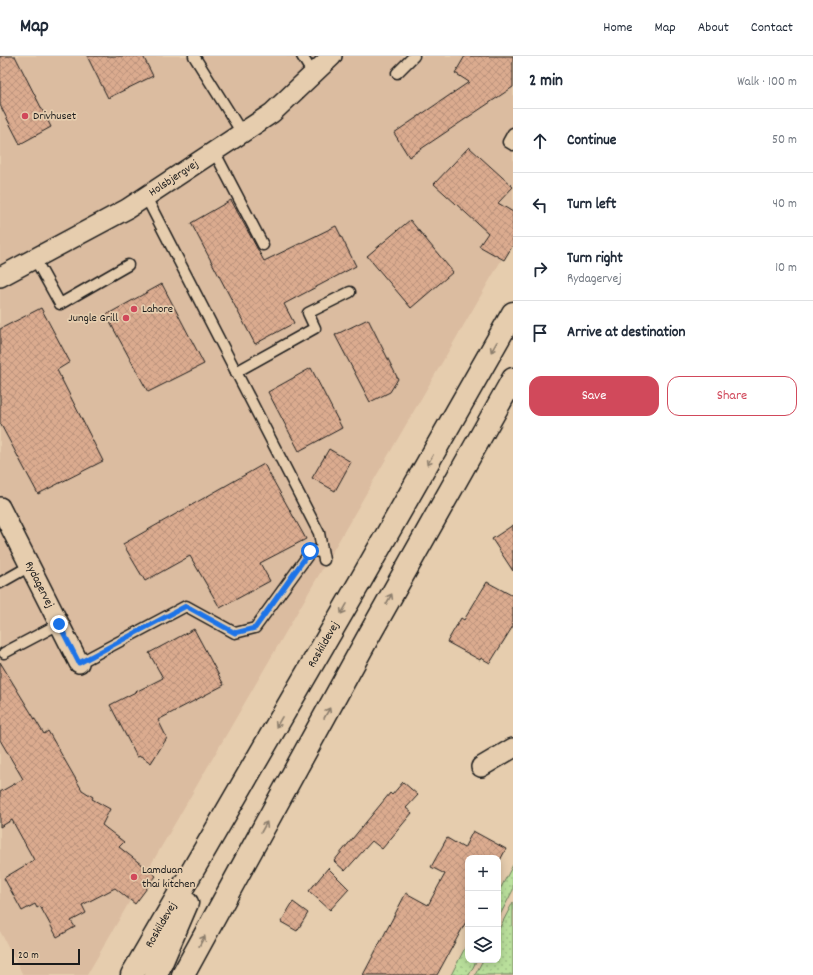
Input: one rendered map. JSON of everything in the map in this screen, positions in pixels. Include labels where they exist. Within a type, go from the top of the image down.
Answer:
[{"type":"main road","name":"Roskildevej","points":[[132,975],[220,825],[513,313]]},
{"type":"main road","points":[[183,975],[367,639],[511,389]]},
{"type":"main road","points":[[156,975],[165,957],[220,825]]},
{"type":"street","name":"Holsbjergvej","points":[[0,277],[127,210],[272,113],[332,56]]},
{"type":"street","name":"Rydagervej","points":[[0,507],[79,663]]},
{"type":"street","points":[[481,767],[513,748]]},
{"type":"lane","points":[[194,56],[242,133]]},
{"type":"lane","points":[[302,56],[313,74]]},
{"type":"lane","points":[[397,74],[414,56]]},
{"type":"lane","points":[[513,133],[508,142],[513,145]]},
{"type":"lane","points":[[214,151],[263,245]]},
{"type":"lane","points":[[79,663],[186,606],[235,633],[255,628],[310,551],[323,556],[319,533],[146,197]]},
{"type":"lane","points":[[35,259],[60,304],[128,265]]},
{"type":"lane","points":[[236,372],[315,328],[308,313],[350,292]]},
{"type":"lane","points":[[0,583],[30,566]]},
{"type":"lane","points":[[4,653],[59,624]]},
{"type":"shaded area","points":[[0,56],[513,56],[513,240],[87,975],[23,975],[0,931]]},
{"type":"green space","points":[[513,865],[513,890],[501,913],[501,891],[501,887]]},
{"type":"green space","points":[[513,902],[513,975],[475,975],[481,963],[501,963],[501,925]]},
{"type":"green space","points":[[465,948],[465,963],[475,963],[469,975],[451,975]]},
{"type":"building","name":"Drivhuset","points":[[0,56],[15,56],[51,127],[20,144],[0,105]]},
{"type":"building","points":[[87,56],[143,56],[153,76],[108,98]]},
{"type":"building","points":[[465,56],[513,56],[513,87],[409,157],[394,133],[469,82],[455,73]]},
{"type":"building","points":[[469,147],[513,187],[498,203],[513,212],[513,245],[504,260],[479,246],[488,233],[434,184]]},
{"type":"building","points":[[231,200],[264,261],[336,226],[356,266],[284,304],[294,323],[255,344],[191,223]]},
{"type":"building","points":[[410,220],[453,272],[411,308],[367,256]]},
{"type":"building","points":[[162,284],[204,364],[148,392],[106,315]]},
{"type":"building","points":[[41,308],[70,362],[57,370],[103,461],[38,494],[0,423],[0,329]]},
{"type":"building","points":[[368,319],[398,379],[390,392],[370,402],[335,335]]},
{"type":"building","points":[[311,368],[342,428],[299,451],[268,392]]},
{"type":"building","points":[[329,449],[351,462],[335,491],[312,478]]},
{"type":"building","points":[[264,464],[306,539],[260,563],[270,581],[220,608],[190,556],[145,581],[123,544]]},
{"type":"building","points":[[513,525],[513,571],[492,539]]},
{"type":"building","points":[[487,582],[513,596],[513,626],[490,663],[481,658],[480,660],[447,642],[461,618],[464,620]]},
{"type":"building","points":[[194,629],[224,685],[158,720],[167,738],[151,763],[141,756],[137,757],[110,705],[163,678],[149,653]]},
{"type":"building","points":[[0,662],[44,734],[48,731],[82,790],[93,797],[92,799],[110,809],[102,825],[124,842],[119,847],[156,876],[135,904],[115,888],[82,905],[86,913],[71,921],[75,927],[57,937],[40,906],[37,908],[35,904],[22,911],[4,878],[34,860],[12,820],[0,827],[0,792],[23,779],[0,740]]},
{"type":"building","points":[[403,782],[418,795],[406,808],[412,813],[382,849],[372,841],[345,871],[334,861],[390,793],[392,795]]},
{"type":"building","points":[[473,831],[506,849],[501,858],[501,855],[465,855],[465,924],[437,975],[363,975],[406,893],[428,905],[445,874],[431,867],[447,838],[464,848]]},
{"type":"building","points":[[328,868],[349,889],[330,910],[309,891]]},
{"type":"building","points":[[293,902],[308,913],[297,931],[281,922]]},
{"type":"place","name":"Drivhuset","points":[[25,116]]},
{"type":"place","name":"Lahore","points":[[134,309]]},
{"type":"place","name":"Jungle Grill","points":[[126,318]]},
{"type":"place","name":"Lamduan thai kitchen","points":[[134,877]]},
{"type":"route","points":[[59,624],[79,663],[186,606],[235,633],[255,628],[310,551]]}]
